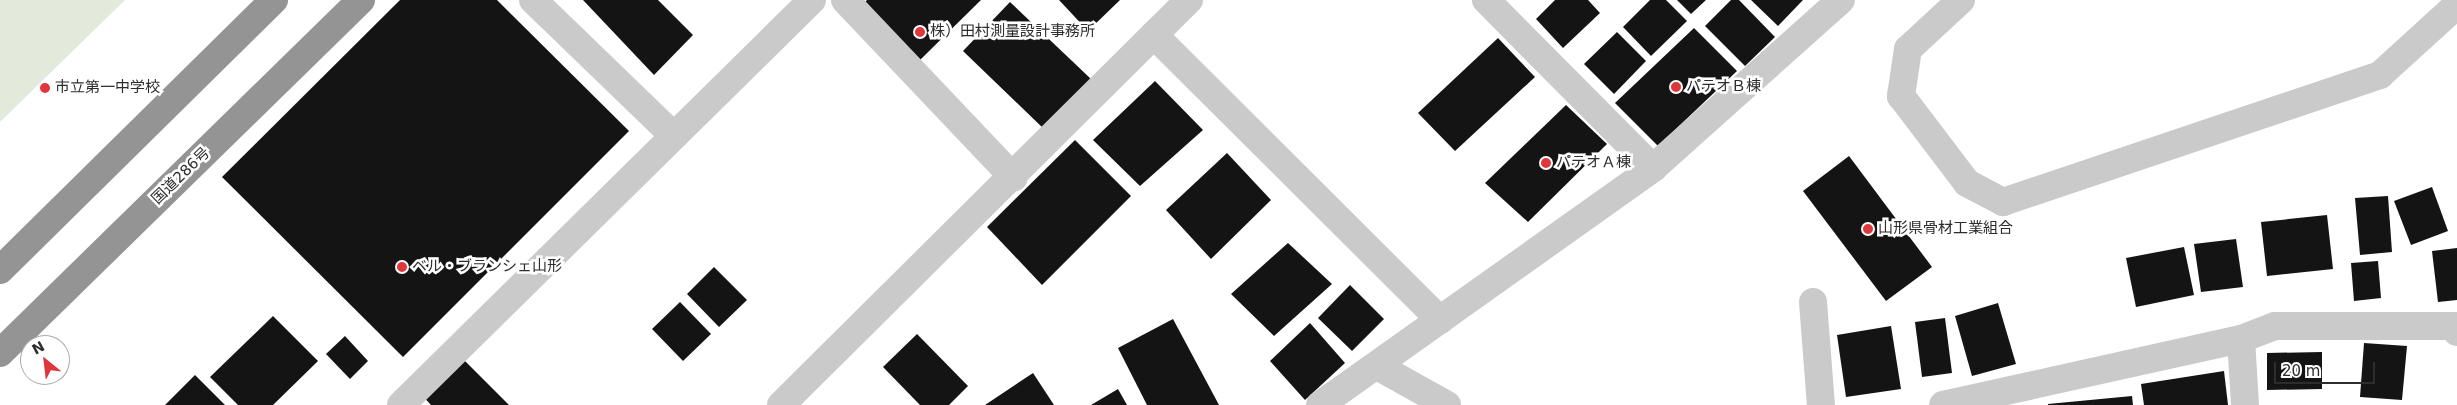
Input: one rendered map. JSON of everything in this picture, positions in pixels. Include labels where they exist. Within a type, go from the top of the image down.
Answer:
[{"type":"highway","points":[[0,270],[274,0]]},
{"type":"highway","name":"国道286号","points":[[0,353],[361,0]]},
{"type":"street","points":[[533,0],[672,135]]},
{"type":"street","points":[[400,405],[672,135],[812,0]]},
{"type":"street","points":[[845,0],[1014,178]]},
{"type":"street","points":[[781,405],[1014,178],[1189,0]]},
{"type":"street","points":[[1486,0],[1653,168]]},
{"type":"street","points":[[1320,405],[1379,367],[1440,320],[1653,168],[1841,0]]},
{"type":"street","points":[[1961,0],[1908,49],[1901,96],[1967,184],[2003,202],[2380,75],[2457,5]]},
{"type":"street","points":[[1154,35],[1440,320]]},
{"type":"street","points":[[1813,302],[1821,405]]},
{"type":"street","points":[[1942,405],[2032,396],[2242,340],[2275,326],[2457,326],[2457,332]]},
{"type":"street","points":[[2242,340],[2245,405]]},
{"type":"street","points":[[1379,367],[1448,405]]},
{"type":"green space","points":[[0,0],[125,0],[0,122]]},
{"type":"building","name":"ベル・ブランシェ山形","points":[[400,0],[497,0],[629,131],[403,357],[222,177]]},
{"type":"building","points":[[583,0],[658,0],[693,35],[654,75]]},
{"type":"building","name":"株）田村測量設計事務所","points":[[867,0],[981,0],[920,60],[864,3]]},
{"type":"building","name":"株）田村測量設計事務所","points":[[1059,0],[1120,0],[1088,31]]},
{"type":"building","points":[[1555,0],[1588,0],[1600,13],[1563,48],[1536,19]]},
{"type":"building","points":[[1650,0],[1666,0],[1687,21],[1651,56],[1623,27]]},
{"type":"building","points":[[1677,0],[1706,0],[1691,14]]},
{"type":"building","points":[[1731,0],[1739,0],[1775,37],[1745,66],[1705,26]]},
{"type":"building","points":[[1751,0],[1803,0],[1778,26]]},
{"type":"building","points":[[1010,2],[1091,79],[1044,129],[963,51]]},
{"type":"building","name":"パテオＢ棟","points":[[1694,28],[1737,71],[1658,146],[1615,103]]},
{"type":"building","points":[[1617,32],[1646,61],[1614,94],[1584,64]]},
{"type":"building","points":[[1498,38],[1535,77],[1455,151],[1418,113]]},
{"type":"building","points":[[1155,81],[1203,130],[1140,186],[1093,140]]},
{"type":"building","name":"パテオＡ棟","points":[[1566,105],[1607,144],[1528,222],[1485,183]]},
{"type":"building","points":[[1075,140],[1131,196],[1042,285],[987,227]]},
{"type":"building","points":[[1227,153],[1271,200],[1211,259],[1166,210]]},
{"type":"building","name":"山形県骨材工業組合","points":[[1849,156],[1932,267],[1886,301],[1803,191]]},
{"type":"building","points":[[2432,187],[2448,231],[2411,245],[2394,201]]},
{"type":"building","points":[[2388,196],[2392,252],[2360,255],[2355,198]]},
{"type":"building","points":[[2327,215],[2333,269],[2267,276],[2261,222]]},
{"type":"building","points":[[2236,239],[2243,287],[2201,292],[2194,244]]},
{"type":"building","points":[[1288,243],[1332,284],[1274,336],[1231,294]]},
{"type":"building","points":[[2184,247],[2194,295],[2136,307],[2126,258]]},
{"type":"building","points":[[2457,248],[2457,300],[2438,302],[2432,251]]},
{"type":"building","points":[[2378,261],[2381,298],[2354,301],[2351,263]]},
{"type":"building","points":[[714,267],[747,300],[719,327],[687,294]]},
{"type":"building","points":[[1350,285],[1384,319],[1352,351],[1318,318]]},
{"type":"building","points":[[680,302],[711,334],[683,361],[652,329]]},
{"type":"building","points":[[1998,303],[2016,364],[1972,376],[1955,316]]},
{"type":"building","points":[[273,316],[318,361],[273,405],[238,405],[210,377]]},
{"type":"building","points":[[1945,318],[1952,373],[1922,377],[1915,322]]},
{"type":"building","points":[[1173,319],[1219,405],[1147,405],[1118,348]]},
{"type":"building","points":[[1310,323],[1345,363],[1305,400],[1270,361]]},
{"type":"building","points":[[1891,326],[1901,389],[1846,397],[1837,335]]},
{"type":"building","points":[[917,334],[968,386],[949,405],[920,405],[883,367]]},
{"type":"building","points":[[345,336],[368,361],[350,379],[326,354]]},
{"type":"building","points":[[2364,343],[2407,346],[2402,400],[2360,397]]},
{"type":"building","points":[[2322,352],[2322,389],[2267,390],[2267,353]]},
{"type":"building","points":[[458,354],[509,405],[431,405],[419,392]]},
{"type":"building","points":[[2224,371],[2228,405],[2144,405],[2141,384]]},
{"type":"building","points":[[1033,373],[1054,405],[985,405]]},
{"type":"building","points":[[195,375],[225,405],[165,405]]},
{"type":"building","points":[[1118,389],[1127,405],[1091,405]]},
{"type":"building","points":[[2132,396],[2133,405],[2048,405],[2048,404]]},
{"type":"place","name":"株）田村測量設計事務所","points":[[920,32]]},
{"type":"place","name":"パテオＢ棟","points":[[1676,87]]},
{"type":"place","name":"市立第一中学校","points":[[45,88]]},
{"type":"place","name":"パテオＡ棟","points":[[1546,163]]},
{"type":"place","name":"山形県骨材工業組合","points":[[1868,229]]},
{"type":"place","name":"ベル・ブランシェ山形","points":[[402,267]]}]
